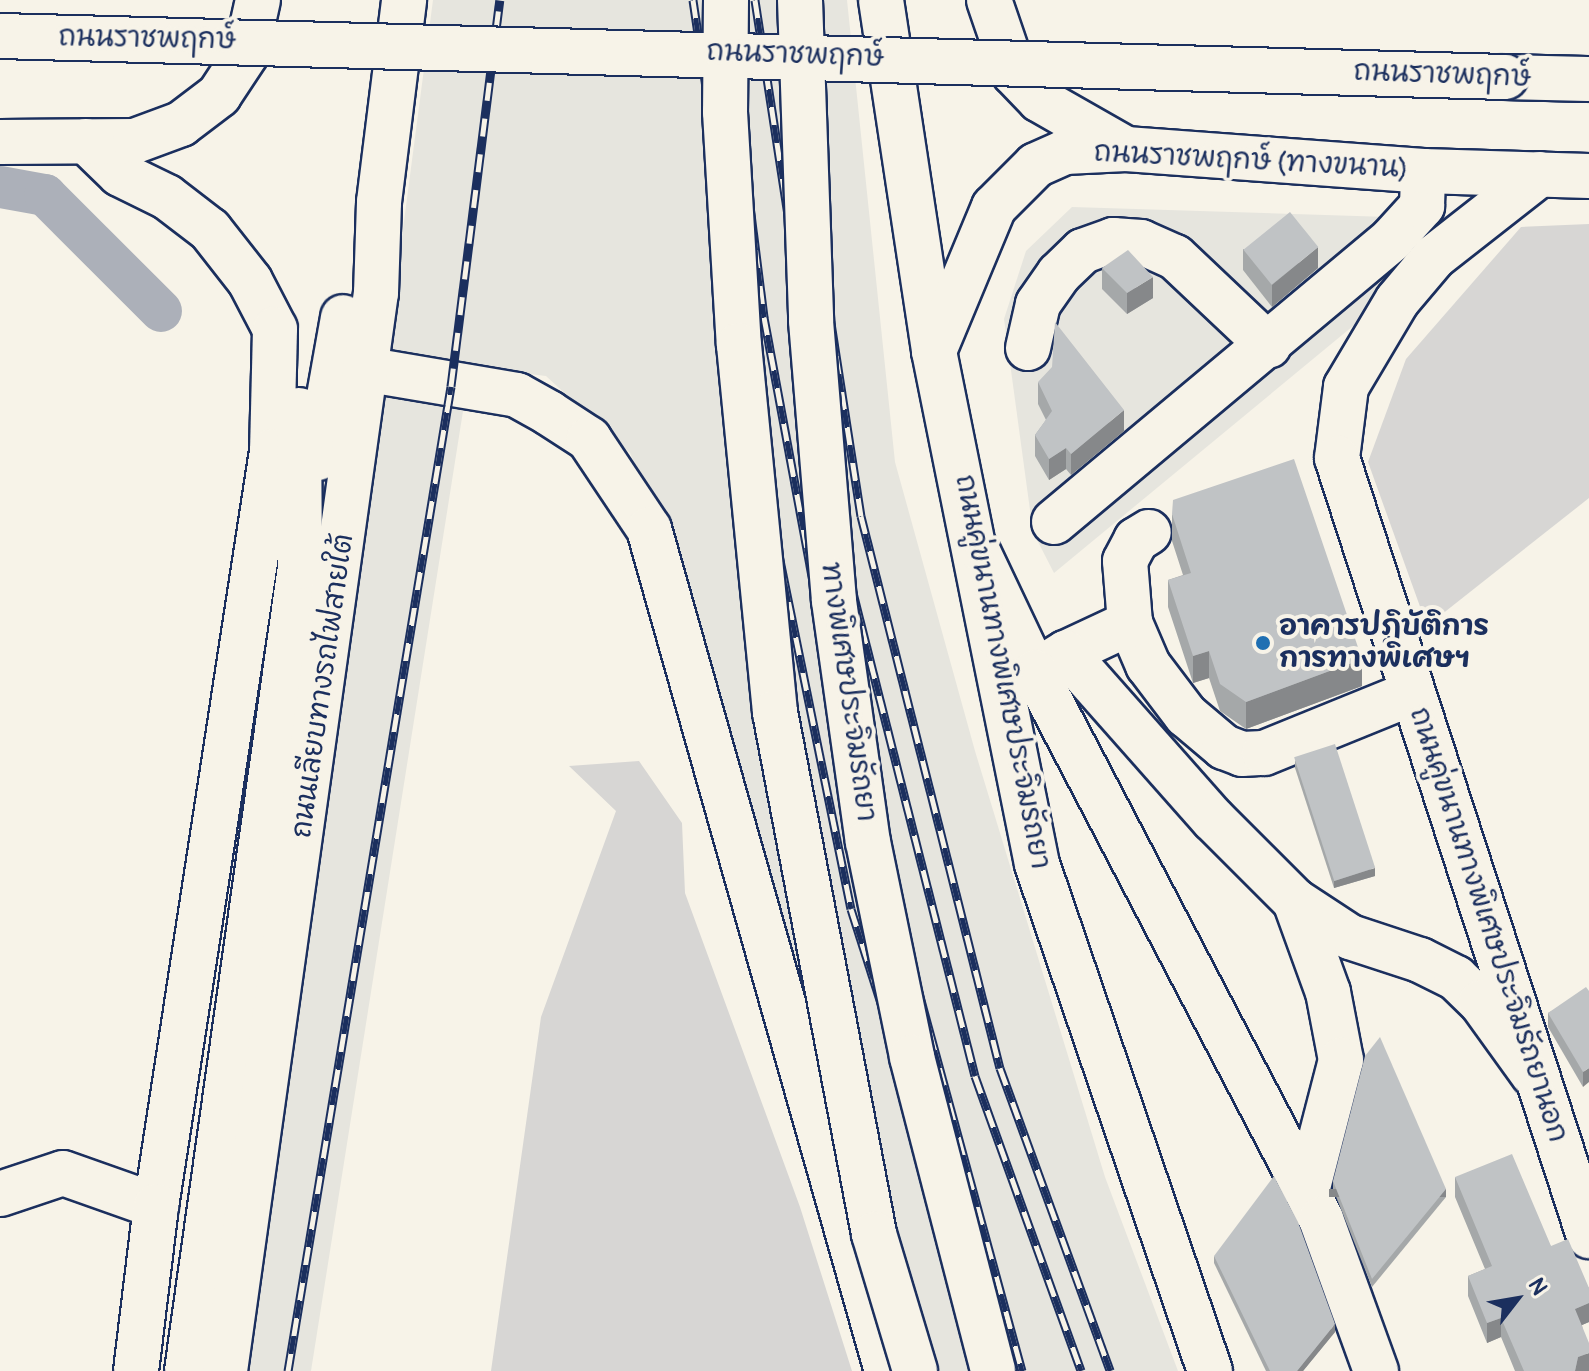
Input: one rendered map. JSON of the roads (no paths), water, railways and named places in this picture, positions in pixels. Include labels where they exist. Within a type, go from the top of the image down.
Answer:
[{"type":"main road","points":[[0,142],[135,141],[181,124],[219,95],[246,54],[258,0]]},
{"type":"main road","name":"ถนนเลียบทางรถไฟสายใต้","points":[[225,1371],[321,709],[376,293],[379,202],[404,0]]},
{"type":"main road","points":[[726,0],[725,112],[739,345],[775,712],[874,1234],[915,1371]]},
{"type":"main road","name":"ทางพิเศษประจิมรัถยา","points":[[800,0],[811,321],[834,601],[868,842],[912,1057],[993,1371]]},
{"type":"main road","name":"ถนนคู่ขนานทางพิเศษประจิมรัถยา","points":[[881,0],[934,351],[978,552],[1037,864],[1210,1367]]},
{"type":"main road","points":[[989,0],[1014,73],[1040,100],[1126,149]]},
{"type":"main road","name":"ถนนราชพฤกษ์","points":[[0,36],[1589,79]]},
{"type":"main road","points":[[86,141],[120,174],[167,197],[210,230],[250,281],[288,347],[298,390],[300,567]]},
{"type":"main road","name":"ถนนราชพฤกษ์ (ทางขนาน)","points":[[934,351],[975,245],[1012,183],[1065,152],[1126,149],[1423,171],[1589,176]]},
{"type":"main road","points":[[1054,522],[1269,346],[1392,239],[1422,206],[1423,171]]},
{"type":"main road","name":"ถนนคู่ขนานทางพิเศษประจิมรัถยานอก","points":[[1540,174],[1434,257],[1397,301],[1346,387],[1337,458],[1589,1236]]},
{"type":"main road","points":[[187,1371],[277,713],[300,567],[346,296],[379,202]]},
{"type":"main road","points":[[1028,348],[1038,304],[1059,274],[1083,251],[1113,240],[1141,242],[1175,257],[1269,346]]},
{"type":"main road","points":[[136,1371],[156,1206],[272,451],[275,329]]},
{"type":"main road","points":[[364,369],[517,395],[589,439],[649,529],[887,1371]]},
{"type":"main road","points":[[1149,532],[1136,540],[1125,561],[1130,623],[1148,665],[1186,715],[1224,747],[1242,754],[1264,753],[1412,693]]},
{"type":"main road","points":[[978,552],[1051,662],[1307,1191],[1376,1371]]},
{"type":"main road","points":[[1051,662],[1130,623]]},
{"type":"main road","points":[[1051,662],[1295,901],[1350,937],[1420,960],[1456,978],[1481,1002],[1542,1087]]},
{"type":"main road","points":[[1295,901],[1328,992],[1341,1060],[1307,1191]]},
{"type":"main road","points":[[0,1194],[63,1173],[156,1206]]},
{"type":"waterway","points":[[0,187],[45,195],[161,311]]},
{"type":"railway","points":[[288,1371],[451,386],[500,0]]},
{"type":"railway","points":[[693,0],[767,496],[851,909],[998,1371]]},
{"type":"railway","points":[[724,0],[764,317],[826,651],[1022,1371]]},
{"type":"railway","points":[[755,0],[835,521],[975,1076],[1081,1371]]},
{"type":"railway","points":[[781,0],[861,516],[1000,1068],[1110,1371]]},
{"type":"place","name":"อาคารปฏิบัติการ การทางพิเศษฯ","points":[[1263,643]]}]
